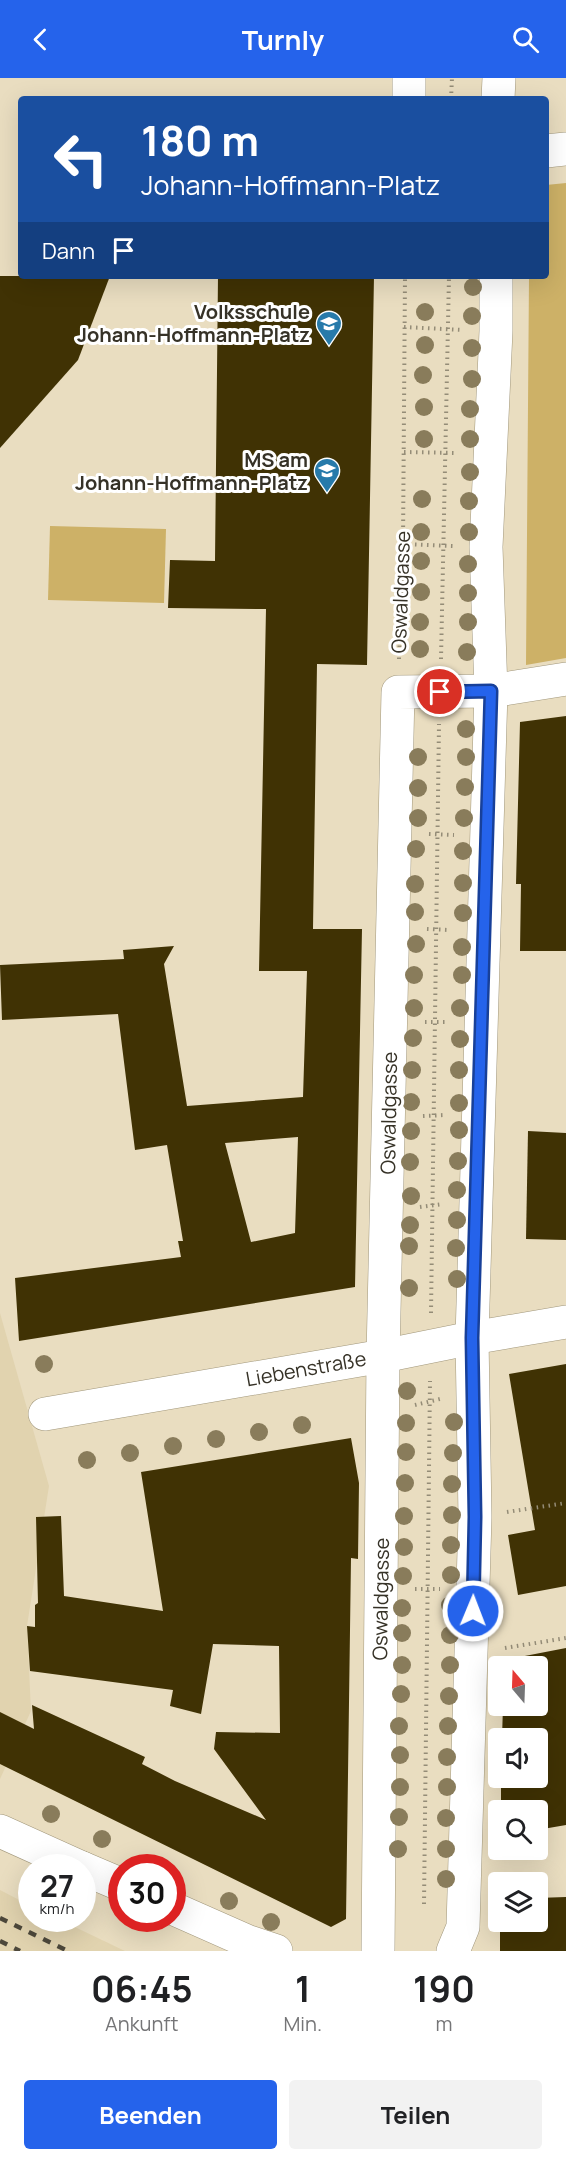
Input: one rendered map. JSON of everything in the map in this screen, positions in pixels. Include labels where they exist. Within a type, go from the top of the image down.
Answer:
[{"type":"street","points":[[409,78],[409,96]]},
{"type":"street","points":[[498,96],[499,78]]},
{"type":"street","points":[[549,151],[566,149]]},
{"type":"street","points":[[458,1939],[472,1653],[475,1517],[472,1338],[491,691],[486,547],[496,331],[496,279]]},
{"type":"street","points":[[398,692],[491,691],[566,679]]},
{"type":"street","name":"Oswaldgasse","points":[[378,1951],[383,1356],[398,692]]},
{"type":"street","name":"Liebenstraße","points":[[45,1414],[566,1322]]},
{"type":"street","points":[[0,1831],[51,1854]]},
{"type":"street","points":[[186,1914],[249,1942],[276,1951]]},
{"type":"path","points":[[451,96],[452,78]]},
{"type":"path","name":"Oswaldgasse","points":[[398,692],[403,544],[405,279]]},
{"type":"path","name":"Oswaldgasse","points":[[424,1904],[433,1116],[449,279]]},
{"type":"path","points":[[404,327],[496,331]]},
{"type":"path","points":[[404,452],[490,454]]},
{"type":"path","points":[[403,544],[486,547]]},
{"type":"path","points":[[395,833],[486,837]]},
{"type":"path","points":[[393,928],[484,932]]},
{"type":"path","points":[[391,1021],[481,1022]]},
{"type":"path","points":[[389,1116],[478,1115]]},
{"type":"path","points":[[387,1212],[476,1199]]},
{"type":"path","points":[[383,1412],[472,1392]]},
{"type":"path","points":[[475,1517],[566,1503]]},
{"type":"path","points":[[381,1588],[473,1589]]},
{"type":"path","points":[[472,1653],[566,1638]]},
{"type":"shaded area","points":[[566,183],[566,658],[526,665],[529,279],[549,279],[549,185]]},
{"type":"shaded area","points":[[50,526],[166,529],[164,603],[48,600]]},
{"type":"shaded area","points":[[0,1313],[49,1486],[27,1626],[31,1711],[0,1779]]},
{"type":"shaded area","points":[[0,1890],[18,1899],[18,1932],[85,1932],[125,1951],[0,1951]]},
{"type":"building","points":[[0,276],[18,276],[18,279],[109,279],[78,360],[0,448]]},
{"type":"building","points":[[218,279],[374,279],[367,665],[317,664],[313,929],[362,929],[355,1287],[19,1341],[15,1278],[181,1257],[178,1241],[183,1241],[167,1145],[135,1150],[118,1014],[2,1020],[0,965],[124,959],[123,950],[174,946],[164,964],[187,1106],[303,1097],[307,971],[259,971],[266,609],[168,608],[170,560],[215,561]],"holes":[[[298,1137],[295,1233],[251,1242],[225,1143]]]},
{"type":"building","points":[[566,716],[566,951],[520,951],[521,884],[516,884],[520,722]]},
{"type":"building","points":[[528,1131],[566,1133],[566,1240],[526,1239]]},
{"type":"building","points":[[566,1364],[566,1586],[518,1595],[508,1535],[535,1530],[509,1374]]},
{"type":"building","points":[[351,1438],[359,1483],[358,1559],[351,1558],[346,1919],[331,1927],[0,1764],[0,1712],[34,1729],[32,1705],[145,1757],[142,1764],[175,1781],[266,1820],[214,1749],[216,1732],[280,1733],[279,1646],[213,1644],[201,1714],[170,1706],[173,1690],[30,1671],[27,1626],[35,1627],[35,1605],[38,1603],[36,1517],[61,1516],[64,1596],[163,1611],[141,1472]]},
{"type":"building","points":[[566,1648],[566,1825],[548,1828],[548,1800],[501,1800],[501,1788],[548,1788],[548,1728],[502,1728],[503,1716],[548,1716],[548,1656],[525,1656]]},
{"type":"building","points":[[566,1897],[566,1951],[500,1951],[500,1932],[548,1932],[548,1898]]},
{"type":"railway","points":[[0,1918],[68,1951]]},
{"type":"railway","points":[[0,1941],[20,1951]]},
{"type":"place","name":"Volksschule Johann-Hoffmann-Platz","points":[[329,347]]},
{"type":"place","name":"MS am Johann-Hoffmann-Platz","points":[[327,494]]},
{"type":"route","points":[[440,692],[491,691],[472,1338],[475,1517],[473,1611]]}]
